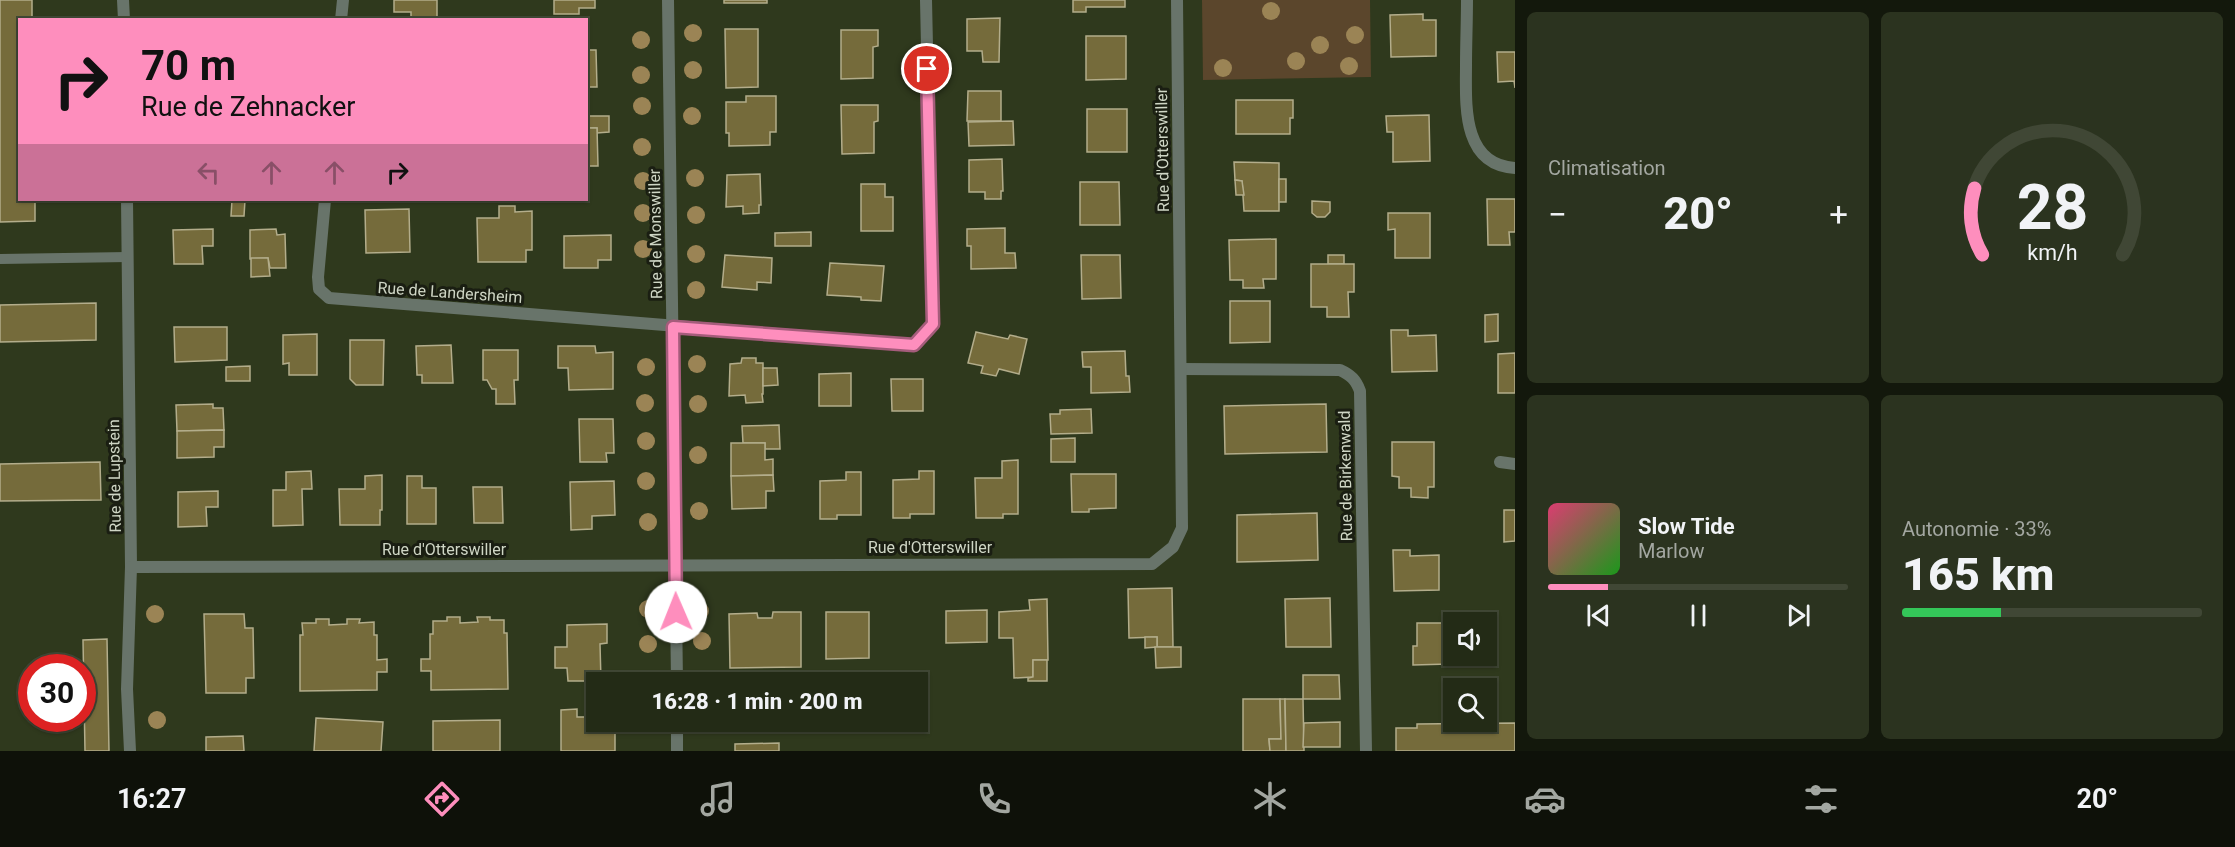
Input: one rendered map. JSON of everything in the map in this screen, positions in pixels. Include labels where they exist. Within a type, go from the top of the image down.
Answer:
[{"type":"street","points":[[123,0],[124,18]]},
{"type":"street","points":[[341,18],[343,0]]},
{"type":"street","name":"Rue de Monswiller","points":[[668,0],[677,672]]},
{"type":"street","name":"Rue de Landersheim","points":[[325,201],[318,277],[319,289],[329,298],[914,345],[933,324],[926,0]]},
{"type":"street","name":"Rue d'Otterswiller","points":[[131,567],[1152,564],[1173,547],[1182,528],[1177,0]]},
{"type":"street","points":[[1467,0],[1466,109],[1470,131],[1476,145],[1495,163],[1515,168]]},
{"type":"street","name":"Rue de Lupstein","points":[[127,201],[131,567],[127,689],[130,751]]},
{"type":"street","name":"Rue de Birkenwald","points":[[1181,369],[1330,369],[1349,374],[1356,381],[1360,391],[1366,751]]},
{"type":"street","points":[[1500,462],[1515,464]]},
{"type":"street","points":[[677,732],[677,751]]},
{"type":"lane","points":[[0,259],[128,257]]},
{"type":"shaded area","points":[[1202,0],[1370,0],[1371,77],[1203,80]]},
{"type":"building","points":[[0,0],[32,0],[32,18],[18,18],[18,201],[35,201],[35,221],[0,222]]},
{"type":"building","points":[[394,0],[437,0],[437,18],[411,18],[411,12],[394,12]]},
{"type":"building","points":[[554,0],[595,0],[595,8],[579,8],[579,14],[554,14]]},
{"type":"building","points":[[724,0],[767,0],[767,3],[724,3]]},
{"type":"building","points":[[1073,0],[1125,0],[1125,7],[1086,7],[1086,12],[1073,12]]},
{"type":"building","points":[[1423,14],[1423,20],[1436,20],[1436,56],[1391,57],[1390,15]]},
{"type":"building","points":[[1000,18],[999,62],[983,62],[982,51],[967,51],[967,19]]},
{"type":"building","points":[[725,29],[758,29],[758,87],[726,88]]},
{"type":"building","points":[[841,30],[878,30],[878,46],[873,47],[873,78],[841,79]]},
{"type":"building","points":[[1086,36],[1126,36],[1126,79],[1086,80]]},
{"type":"building","points":[[588,50],[596,50],[597,87],[588,87]]},
{"type":"building","points":[[1497,52],[1515,52],[1515,88],[1514,81],[1498,82]]},
{"type":"building","points":[[968,91],[1001,91],[1001,121],[967,121]]},
{"type":"building","points":[[746,96],[776,96],[776,132],[770,132],[770,145],[729,146],[729,133],[726,133],[726,102],[746,102]]},
{"type":"building","points":[[1236,100],[1293,100],[1290,134],[1236,134]]},
{"type":"building","points":[[841,105],[878,105],[878,121],[874,122],[874,153],[842,154]]},
{"type":"building","points":[[1087,109],[1127,109],[1127,152],[1087,152]]},
{"type":"building","points":[[1429,115],[1430,161],[1393,162],[1393,132],[1387,132],[1386,116]]},
{"type":"building","points":[[588,116],[609,116],[609,132],[597,133],[597,128],[588,128]]},
{"type":"building","points":[[1013,121],[1014,145],[969,146],[968,122]]},
{"type":"building","points":[[588,128],[597,128],[598,166],[588,166]]},
{"type":"building","points":[[1002,159],[1001,199],[985,199],[985,192],[969,192],[969,160]]},
{"type":"building","points":[[1234,162],[1279,163],[1279,211],[1244,211],[1242,181],[1235,180]]},
{"type":"building","points":[[760,174],[759,213],[743,214],[743,206],[726,207],[727,175]]},
{"type":"building","points":[[1279,179],[1286,179],[1286,202],[1279,202]]},
{"type":"building","points":[[1235,180],[1242,181],[1244,195],[1236,195]]},
{"type":"building","points":[[1080,182],[1119,182],[1120,225],[1080,225]]},
{"type":"building","points":[[861,184],[885,184],[885,197],[893,197],[893,231],[861,231]]},
{"type":"building","points":[[1487,199],[1515,199],[1515,232],[1509,232],[1510,245],[1488,245]]},
{"type":"building","points":[[232,201],[245,201],[244,216],[231,216]]},
{"type":"building","points":[[1312,201],[1330,202],[1330,212],[1325,217],[1317,217],[1312,213]]},
{"type":"building","points":[[499,206],[515,206],[515,212],[532,211],[532,250],[526,250],[526,262],[478,262],[477,218],[499,218]]},
{"type":"building","points":[[409,209],[410,252],[366,253],[365,210]]},
{"type":"building","points":[[1388,213],[1430,213],[1430,258],[1395,258],[1395,229],[1388,230]]},
{"type":"building","points":[[1005,228],[1005,253],[1015,253],[1016,268],[971,269],[971,246],[967,246],[967,229]]},
{"type":"building","points":[[213,229],[213,246],[202,246],[203,264],[174,264],[173,230]]},
{"type":"building","points":[[276,229],[277,235],[285,234],[286,268],[270,268],[268,258],[250,259],[250,230]]},
{"type":"building","points":[[811,232],[811,246],[775,246],[775,233]]},
{"type":"building","points":[[611,235],[611,260],[598,260],[598,268],[564,268],[564,236]]},
{"type":"building","points":[[1276,239],[1276,279],[1263,279],[1264,288],[1243,288],[1243,280],[1230,280],[1229,240]]},
{"type":"building","points":[[725,255],[772,258],[771,283],[757,282],[757,290],[722,287]]},
{"type":"building","points":[[1081,255],[1120,255],[1121,298],[1082,299]]},
{"type":"building","points":[[1328,255],[1344,255],[1344,264],[1328,264]]},
{"type":"building","points":[[251,258],[268,258],[270,276],[251,277]]},
{"type":"building","points":[[830,263],[884,266],[881,301],[827,295]]},
{"type":"building","points":[[1311,264],[1354,264],[1354,292],[1348,292],[1349,317],[1327,317],[1327,307],[1311,307]]},
{"type":"building","points":[[1230,301],[1270,301],[1270,342],[1230,343]]},
{"type":"building","points":[[96,303],[96,340],[0,342],[0,305]]},
{"type":"building","points":[[1498,314],[1498,341],[1485,342],[1485,315]]},
{"type":"building","points":[[174,327],[227,327],[227,360],[175,362]]},
{"type":"building","points":[[1391,330],[1408,330],[1408,336],[1436,335],[1437,371],[1392,372]]},
{"type":"building","points":[[976,332],[1008,339],[1010,335],[1027,339],[1019,374],[999,369],[996,376],[981,373],[983,366],[968,363]]},
{"type":"building","points":[[317,334],[317,375],[289,375],[289,363],[283,364],[283,335]]},
{"type":"building","points":[[350,340],[384,340],[383,385],[356,385],[350,379]]},
{"type":"building","points":[[451,345],[453,383],[422,383],[422,375],[417,375],[416,346]]},
{"type":"building","points":[[558,346],[595,346],[596,353],[613,352],[613,389],[569,390],[568,368],[558,368]]},
{"type":"building","points":[[483,350],[518,350],[518,380],[514,380],[515,404],[496,404],[496,389],[492,389],[487,380],[483,380]]},
{"type":"building","points":[[1125,351],[1126,376],[1129,376],[1130,392],[1091,393],[1091,367],[1083,367],[1082,352]]},
{"type":"building","points":[[1515,353],[1515,393],[1498,393],[1498,354]]},
{"type":"building","points":[[742,358],[756,358],[756,363],[763,363],[763,402],[746,403],[745,395],[729,396],[730,364],[741,363]]},
{"type":"building","points":[[250,366],[250,381],[226,381],[226,367]]},
{"type":"building","points":[[763,368],[777,368],[778,385],[763,386]]},
{"type":"building","points":[[851,373],[851,406],[819,406],[819,374]]},
{"type":"building","points":[[891,379],[923,379],[923,411],[892,411]]},
{"type":"building","points":[[213,404],[213,408],[223,408],[224,430],[177,431],[176,405]]},
{"type":"building","points":[[1326,404],[1327,452],[1225,454],[1224,406]]},
{"type":"building","points":[[1091,409],[1092,433],[1051,434],[1050,414],[1060,414],[1060,410]]},
{"type":"building","points":[[579,419],[613,419],[614,453],[606,453],[607,462],[580,462]]},
{"type":"building","points":[[779,425],[780,449],[765,449],[765,443],[743,443],[742,426]]},
{"type":"building","points":[[224,430],[224,447],[214,447],[214,457],[177,458],[177,431]]},
{"type":"building","points":[[1075,438],[1075,462],[1051,462],[1051,439]]},
{"type":"building","points":[[1392,442],[1434,442],[1434,487],[1428,487],[1428,498],[1411,497],[1411,488],[1399,488],[1399,477],[1392,476]]},
{"type":"building","points":[[731,443],[765,443],[765,460],[773,459],[773,475],[731,476]]},
{"type":"building","points":[[1018,460],[1018,514],[1003,514],[1003,518],[976,518],[975,478],[1002,478],[1002,461]]},
{"type":"building","points":[[100,462],[101,500],[0,501],[0,464]]},
{"type":"building","points":[[311,471],[312,489],[302,489],[303,525],[273,526],[273,490],[286,490],[286,472]]},
{"type":"building","points":[[919,471],[934,471],[934,514],[910,514],[910,518],[893,518],[893,480],[919,479]]},
{"type":"building","points":[[846,472],[861,472],[861,515],[837,515],[837,519],[820,519],[820,481],[846,480]]},
{"type":"building","points":[[1071,474],[1116,474],[1116,508],[1072,512]]},
{"type":"building","points":[[382,475],[380,525],[340,525],[339,489],[365,489],[365,476]]},
{"type":"building","points":[[773,475],[774,491],[766,491],[766,508],[732,509],[731,476]]},
{"type":"building","points":[[407,476],[422,476],[422,488],[436,488],[436,524],[407,524]]},
{"type":"building","points":[[614,481],[615,515],[592,516],[592,529],[571,530],[570,482]]},
{"type":"building","points":[[473,487],[502,487],[503,523],[474,523]]},
{"type":"building","points":[[218,491],[218,507],[206,507],[207,526],[178,527],[178,492]]},
{"type":"building","points":[[1504,510],[1515,510],[1515,541],[1504,542]]},
{"type":"building","points":[[1317,513],[1318,560],[1237,562],[1237,515]]},
{"type":"building","points":[[1393,550],[1410,550],[1410,556],[1439,555],[1439,590],[1394,591]]},
{"type":"building","points":[[1172,588],[1173,647],[1157,647],[1157,637],[1129,638],[1128,589]]},
{"type":"building","points":[[1330,598],[1331,647],[1286,647],[1285,599]]},
{"type":"building","points":[[1047,599],[1048,660],[1033,660],[1033,677],[1014,678],[1013,638],[999,638],[999,612],[1030,610],[1029,600]]},
{"type":"building","points":[[987,610],[987,642],[946,643],[946,611]]},
{"type":"building","points":[[773,612],[801,612],[801,667],[730,668],[729,614],[757,613],[758,618],[772,618]]},
{"type":"building","points":[[826,612],[869,612],[869,658],[826,659]]},
{"type":"building","points":[[204,614],[244,614],[245,628],[253,628],[254,678],[246,678],[246,693],[206,693]]},
{"type":"building","points":[[447,617],[460,617],[460,623],[478,622],[477,617],[504,620],[504,633],[507,633],[508,689],[431,690],[431,671],[421,671],[421,659],[430,659],[430,634],[433,634],[433,621],[447,621]]},
{"type":"building","points":[[316,619],[329,619],[329,625],[347,624],[347,619],[360,619],[359,623],[374,622],[374,635],[377,635],[377,660],[387,659],[387,672],[377,672],[377,690],[300,691],[302,623],[316,623]]},
{"type":"building","points":[[1417,623],[1443,623],[1443,664],[1413,665],[1413,646],[1417,646]]},
{"type":"building","points":[[607,624],[607,643],[600,644],[601,672],[586,672],[586,681],[568,681],[567,668],[555,668],[555,647],[567,647],[567,625]]},
{"type":"building","points":[[1145,637],[1157,637],[1157,647],[1145,648]]},
{"type":"building","points":[[107,639],[109,751],[85,751],[85,732],[96,732],[96,654],[83,654],[83,640]]},
{"type":"building","points":[[1155,647],[1181,647],[1181,667],[1156,668]]},
{"type":"building","points":[[1033,660],[1047,660],[1047,681],[1028,681],[1028,678],[1033,677]]},
{"type":"building","points":[[1303,675],[1339,675],[1340,699],[1303,699]]},
{"type":"building","points":[[1243,699],[1280,699],[1281,739],[1269,739],[1270,751],[1243,751]]},
{"type":"building","points":[[1280,699],[1285,699],[1286,751],[1270,751],[1269,739],[1281,739]]},
{"type":"building","points":[[1285,699],[1303,699],[1304,751],[1286,751]]},
{"type":"building","points":[[577,709],[577,717],[586,717],[586,732],[615,732],[615,751],[561,751],[561,710]]},
{"type":"building","points":[[316,718],[383,722],[381,751],[314,751]]},
{"type":"building","points":[[500,720],[500,751],[433,751],[433,721]]},
{"type":"building","points":[[1340,722],[1340,747],[1303,747],[1304,723]]},
{"type":"building","points":[[1497,723],[1515,723],[1515,751],[1396,751],[1396,728],[1417,728],[1417,724],[1443,724],[1443,732],[1497,732]]},
{"type":"building","points":[[243,736],[244,751],[206,751],[206,737]]},
{"type":"building","points":[[779,743],[779,751],[735,751],[735,744]]},
{"type":"route","points":[[676,612],[673,327],[914,345],[933,324],[927,69]]}]
